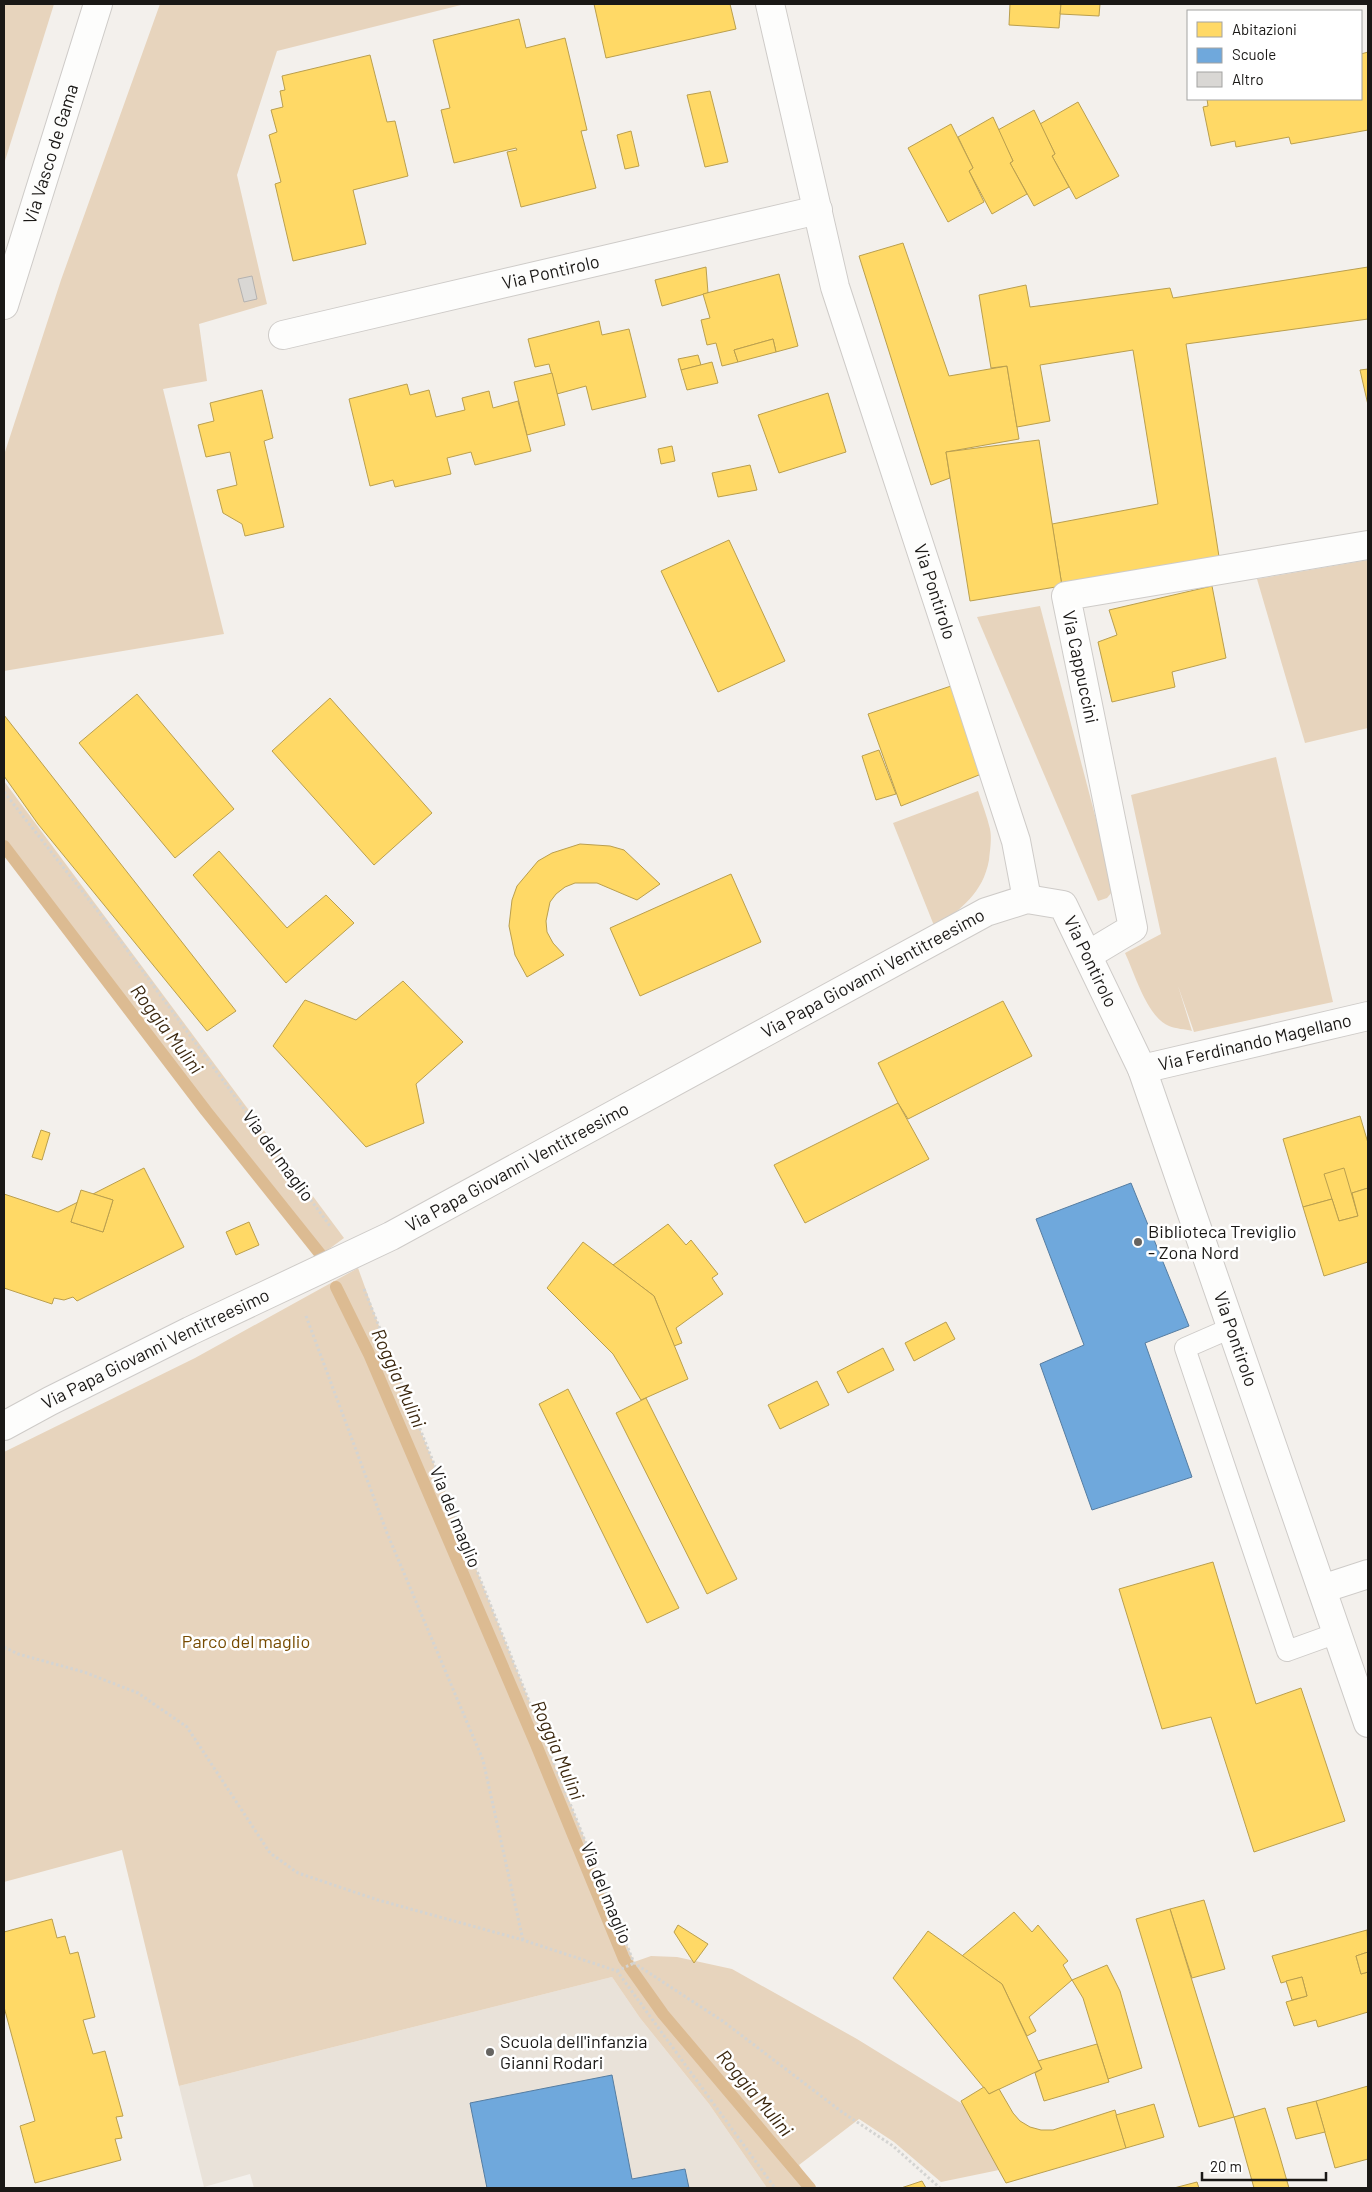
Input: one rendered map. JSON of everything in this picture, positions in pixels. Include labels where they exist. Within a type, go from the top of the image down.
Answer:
[{"type":"street","name":"Via Vasco de Gama","points":[[4,305],[98,4]]},
{"type":"street","name":"Via Pontirolo","points":[[770,4],[836,286],[1016,841],[1027,899],[1063,905],[1142,1068],[1368,1723]]},
{"type":"street","name":"Via Pontirolo","points":[[284,335],[818,210]]},
{"type":"street","name":"Via Cappuccini","points":[[1088,955],[1133,928],[1066,596],[1368,544]]},
{"type":"street","name":"Via Papa Giovanni Ventitreesimo","points":[[4,1426],[181,1336],[391,1236],[986,912],[1027,899]]},
{"type":"street","name":"Via Ferdinando Magellano","points":[[1142,1068],[1368,1016]]},
{"type":"street","points":[[1322,1589],[1368,1574]]},
{"type":"lane","points":[[1231,1328],[1185,1348],[1287,1651],[1337,1633]]},
{"type":"path","name":"Via del maglio","points":[[4,792],[108,924],[340,1240],[349,1256],[365,1291],[634,1963],[724,2022],[848,2117],[894,2146],[940,2188]]},
{"type":"path","points":[[305,1315],[387,1533],[483,1760],[523,1940]]},
{"type":"path","points":[[4,1647],[18,1654],[84,1672],[138,1693],[187,1727],[270,1852],[298,1873],[378,1900],[523,1940],[618,1971],[775,2188]]},
{"type":"path","points":[[618,1971],[634,1963]]},
{"type":"shaded area","name":"Scuola dell'infanzia Gianni Rodari","points":[[612,1977],[640,2018],[709,2104],[767,2188],[254,2188],[250,2174],[204,2187],[179,2086]]},
{"type":"green space","points":[[4,4],[54,4],[4,164]]},
{"type":"green space","points":[[160,4],[465,4],[277,51],[237,175],[267,304],[199,324],[207,381],[163,389],[224,634],[4,671],[4,455],[61,280]]},
{"type":"green space","points":[[1368,560],[1368,728],[1305,743],[1257,579]]},
{"type":"green space","points":[[1040,606],[1112,880],[1112,892],[1107,898],[1098,901],[977,617]]},
{"type":"green space","points":[[1276,757],[1333,1002],[1194,1032],[1178,986],[1192,1031],[1169,1026],[1154,1014],[1142,994],[1125,953],[1161,934],[1131,795]]},
{"type":"green space","points":[[4,781],[344,1238],[321,1255],[200,1104],[4,846]]},
{"type":"green space","points":[[978,791],[991,833],[986,872],[976,891],[962,907],[935,928],[893,823]]},
{"type":"green space","name":"Parco del maglio","points":[[358,1268],[383,1337],[634,1962],[651,1956],[677,1957],[732,1969],[857,2039],[964,2105],[999,2170],[941,2182],[894,2142],[859,2119],[799,2165],[814,2188],[767,2188],[709,2104],[640,2018],[612,1977],[179,2086],[122,1850],[4,1882],[4,1452],[195,1358]]},
{"type":"building: Abitazioni","points":[[594,4],[730,4],[736,29],[606,58]]},
{"type":"building: Abitazioni","points":[[1010,4],[1061,4],[1059,28],[1009,25]]},
{"type":"building: Abitazioni","points":[[1061,4],[1100,4],[1099,16],[1060,14]]},
{"type":"building: Abitazioni","points":[[519,19],[526,48],[565,38],[587,130],[581,131],[596,188],[521,207],[507,152],[517,150],[516,148],[454,163],[441,110],[450,108],[433,40]]},
{"type":"building: Abitazioni","points":[[1368,52],[1368,130],[1291,144],[1289,137],[1236,147],[1235,141],[1211,146],[1203,107],[1208,106],[1207,100],[1362,100],[1362,54]]},
{"type":"building: Abitazioni","points":[[370,55],[387,122],[395,121],[408,176],[353,190],[366,244],[293,261],[275,184],[281,182],[269,135],[277,132],[271,110],[283,107],[280,91],[285,90],[282,76]]},
{"type":"building: Abitazioni","points":[[710,91],[728,162],[705,167],[687,95]]},
{"type":"building: Abitazioni","points":[[1078,102],[1119,176],[1076,199],[1052,156],[1055,154],[1040,124]]},
{"type":"building: Abitazioni","points":[[1034,110],[1055,154],[1052,156],[1069,187],[1034,206],[1010,163],[1013,161],[998,130]]},
{"type":"building: Abitazioni","points":[[993,117],[1013,161],[1010,163],[1027,194],[992,214],[969,171],[973,168],[958,137]]},
{"type":"building: Abitazioni","points":[[951,124],[973,168],[969,171],[984,202],[948,222],[908,148]]},
{"type":"building: Abitazioni","points":[[631,131],[639,166],[625,169],[617,135]]},
{"type":"building: Abitazioni","points":[[903,243],[949,376],[1007,366],[1019,439],[946,452],[950,478],[931,485],[859,256]]},
{"type":"building: Abitazioni","points":[[706,267],[708,293],[662,306],[655,280]]},
{"type":"building: Abitazioni","points":[[1368,267],[1368,319],[1186,344],[1220,563],[1062,586],[1052,524],[1158,504],[1133,350],[1040,365],[1050,421],[1017,427],[1007,366],[991,368],[979,295],[1026,285],[1030,307],[1170,288],[1173,298]]},
{"type":"building: Abitazioni","points":[[779,274],[798,346],[776,352],[773,339],[734,350],[738,362],[722,366],[716,343],[707,345],[701,320],[710,318],[703,294]]},
{"type":"building: Abitazioni","points":[[599,321],[602,335],[629,329],[646,397],[592,410],[586,386],[557,394],[549,364],[535,367],[528,339]]},
{"type":"building: Abitazioni","points":[[773,339],[776,352],[738,362],[734,350]]},
{"type":"building: Abitazioni","points":[[698,355],[701,365],[681,370],[678,359]]},
{"type":"building: Abitazioni","points":[[712,362],[718,383],[687,390],[681,370]]},
{"type":"building: Abitazioni","points":[[1368,369],[1368,405],[1360,370]]},
{"type":"building: Abitazioni","points":[[552,373],[565,425],[527,435],[514,382]]},
{"type":"building: Abitazioni","points":[[407,384],[410,395],[429,390],[436,417],[465,410],[462,398],[489,391],[493,408],[518,401],[531,451],[475,465],[471,452],[447,458],[451,474],[395,487],[393,480],[370,486],[349,399]]},
{"type":"building: Abitazioni","points":[[262,390],[273,438],[264,441],[284,527],[245,536],[242,524],[223,513],[217,490],[237,485],[230,452],[206,457],[198,425],[214,421],[210,403]]},
{"type":"building: Abitazioni","points":[[828,393],[846,452],[779,473],[758,415]]},
{"type":"building: Abitazioni","points":[[1039,440],[1062,586],[970,601],[946,452]]},
{"type":"building: Abitazioni","points":[[672,446],[675,461],[661,464],[658,449]]},
{"type":"building: Abitazioni","points":[[750,465],[757,490],[718,497],[712,473]]},
{"type":"building: Abitazioni","points":[[729,540],[785,661],[718,692],[661,571]]},
{"type":"building: Abitazioni","points":[[1212,586],[1226,658],[1172,672],[1175,687],[1112,702],[1098,642],[1117,635],[1109,610]]},
{"type":"building: Abitazioni","points":[[954,685],[984,773],[901,806],[868,714]]},
{"type":"building: Abitazioni","points":[[137,694],[234,809],[175,858],[79,743]]},
{"type":"building: Abitazioni","points":[[330,698],[432,813],[374,865],[272,751]]},
{"type":"building: Abitazioni","points":[[4,715],[236,1011],[207,1031],[38,824],[4,776]]},
{"type":"building: Abitazioni","points":[[879,750],[896,794],[876,800],[862,756]]},
{"type":"building: Abitazioni","points":[[580,844],[610,846],[624,850],[660,884],[637,900],[597,883],[575,883],[565,887],[550,902],[546,921],[547,932],[553,943],[564,955],[527,977],[515,955],[509,926],[512,900],[517,886],[538,861],[552,853]]},
{"type":"building: Abitazioni","points":[[219,851],[287,928],[326,895],[354,923],[286,983],[193,875]]},
{"type":"building: Abitazioni","points":[[731,874],[761,942],[640,996],[610,928]]},
{"type":"building: Abitazioni","points":[[403,981],[463,1042],[416,1084],[424,1123],[366,1147],[273,1046],[305,1000],[356,1020]]},
{"type":"building: Abitazioni","points":[[1003,1001],[1032,1056],[908,1119],[878,1063]]},
{"type":"building: Abitazioni","points":[[898,1103],[929,1159],[805,1223],[774,1165]]},
{"type":"building: Abitazioni","points":[[1360,1116],[1368,1143],[1368,1188],[1352,1193],[1358,1216],[1339,1221],[1332,1199],[1303,1207],[1283,1139]]},
{"type":"building: Abitazioni","points":[[41,1130],[50,1133],[42,1160],[32,1157]]},
{"type":"building: Abitazioni","points":[[144,1168],[184,1247],[77,1301],[73,1297],[64,1300],[54,1298],[52,1304],[4,1288],[4,1194],[58,1212],[78,1202],[71,1222],[103,1232],[113,1200],[93,1194]]},
{"type":"building: Abitazioni","points":[[1344,1168],[1358,1216],[1339,1221],[1324,1174]]},
{"type":"building: Abitazioni","points":[[1368,1188],[1368,1262],[1324,1276],[1303,1207],[1332,1199],[1339,1221],[1358,1216],[1352,1193]]},
{"type":"building: Abitazioni","points":[[81,1190],[113,1200],[103,1232],[71,1222]]},
{"type":"building: Abitazioni","points":[[249,1222],[259,1245],[236,1255],[226,1232]]},
{"type":"building: Abitazioni","points":[[668,1224],[686,1245],[691,1240],[718,1274],[712,1278],[723,1294],[676,1328],[682,1343],[674,1346],[654,1296],[613,1265]]},
{"type":"building: Abitazioni","points":[[583,1242],[654,1296],[688,1379],[641,1400],[613,1354],[547,1288]]},
{"type":"building: Abitazioni","points":[[946,1322],[955,1339],[914,1361],[905,1343]]},
{"type":"building: Abitazioni","points":[[883,1348],[894,1370],[848,1393],[837,1372]]},
{"type":"building: Abitazioni","points":[[817,1381],[829,1405],[780,1429],[768,1405]]},
{"type":"building: Abitazioni","points":[[568,1389],[679,1608],[647,1623],[539,1404]]},
{"type":"building: Abitazioni","points":[[646,1398],[737,1579],[707,1594],[616,1413]]},
{"type":"building: Abitazioni","points":[[1213,1562],[1256,1704],[1301,1688],[1345,1821],[1254,1852],[1211,1717],[1162,1729],[1119,1589]]},
{"type":"building: Abitazioni","points":[[1204,1900],[1225,1969],[1192,1978],[1170,1909]]},
{"type":"building: Abitazioni","points":[[1170,1909],[1234,2117],[1199,2127],[1136,1919]]},
{"type":"building: Abitazioni","points":[[1014,1912],[1032,1932],[1038,1925],[1068,1961],[1063,1965],[1072,1980],[1029,2017],[1036,2031],[1027,2036],[1002,1984],[962,1956]]},
{"type":"building: Abitazioni","points":[[52,1919],[57,1938],[65,1936],[70,1954],[78,1952],[95,2017],[83,2020],[93,2054],[105,2051],[123,2116],[116,2117],[122,2138],[115,2139],[121,2160],[35,2183],[20,2126],[35,2121],[4,2007],[4,1932]]},
{"type":"building: Abitazioni","points":[[678,1925],[708,1944],[694,1963],[674,1932]]},
{"type":"building: Abitazioni","points":[[1367,1930],[1368,1952],[1356,1956],[1361,1974],[1368,1972],[1368,2012],[1318,2027],[1316,2020],[1294,2026],[1286,2002],[1307,1996],[1302,1977],[1281,1983],[1272,1956]]},
{"type":"building: Abitazioni","points":[[928,1931],[1002,1984],[1042,2069],[989,2094],[893,1978]]},
{"type":"building: Abitazioni","points":[[1368,1952],[1368,1972],[1361,1974],[1356,1956]]},
{"type":"building: Abitazioni","points":[[1107,1965],[1120,1991],[1142,2068],[1108,2079],[1083,1998],[1072,1980]]},
{"type":"building: Abitazioni","points":[[1302,1977],[1307,1996],[1292,2000],[1286,1981]]},
{"type":"building: Abitazioni","points":[[1097,2044],[1109,2082],[1044,2101],[1035,2073],[1042,2069],[1038,2061]]},
{"type":"building: Abitazioni","points":[[1368,2086],[1368,2159],[1335,2168],[1316,2101]]},
{"type":"building: Abitazioni","points":[[984,2087],[989,2094],[999,2089],[1020,2121],[1030,2127],[1041,2130],[1053,2130],[1115,2110],[1126,2148],[1006,2183],[961,2101]]},
{"type":"building: Abitazioni","points":[[1316,2101],[1325,2132],[1296,2139],[1287,2108]]},
{"type":"building: Abitazioni","points":[[1154,2104],[1164,2137],[1126,2148],[1116,2115]]},
{"type":"building: Abitazioni","points":[[1265,2108],[1289,2188],[1254,2188],[1234,2117]]},
{"type":"building: Abitazioni","points":[[922,2181],[926,2188],[901,2188]]},
{"type":"building: Abitazioni","points":[[1197,2182],[1199,2188],[1174,2188]]},
{"type":"building: Scuole","points":[[1131,1183],[1189,1326],[1145,1343],[1192,1477],[1092,1510],[1040,1364],[1084,1345],[1036,1219]]},
{"type":"building: Scuole","points":[[612,2075],[632,2179],[685,2169],[689,2188],[487,2188],[470,2103]]},
{"type":"building: Altro","points":[[252,276],[257,299],[244,302],[238,279]]},
{"type":"waterway","name":"Roggia Mulini","points":[[4,846],[206,1111],[321,1255]]},
{"type":"waterway","name":"Roggia Mulini","points":[[336,1287],[369,1354],[535,1742],[624,1959],[663,2014],[810,2188]]},
{"type":"place","name":"Biblioteca Treviglio - Zona Nord","points":[[1138,1242]]},
{"type":"place","name":"Scuola dell'infanzia Gianni Rodari","points":[[490,2052]]}]
